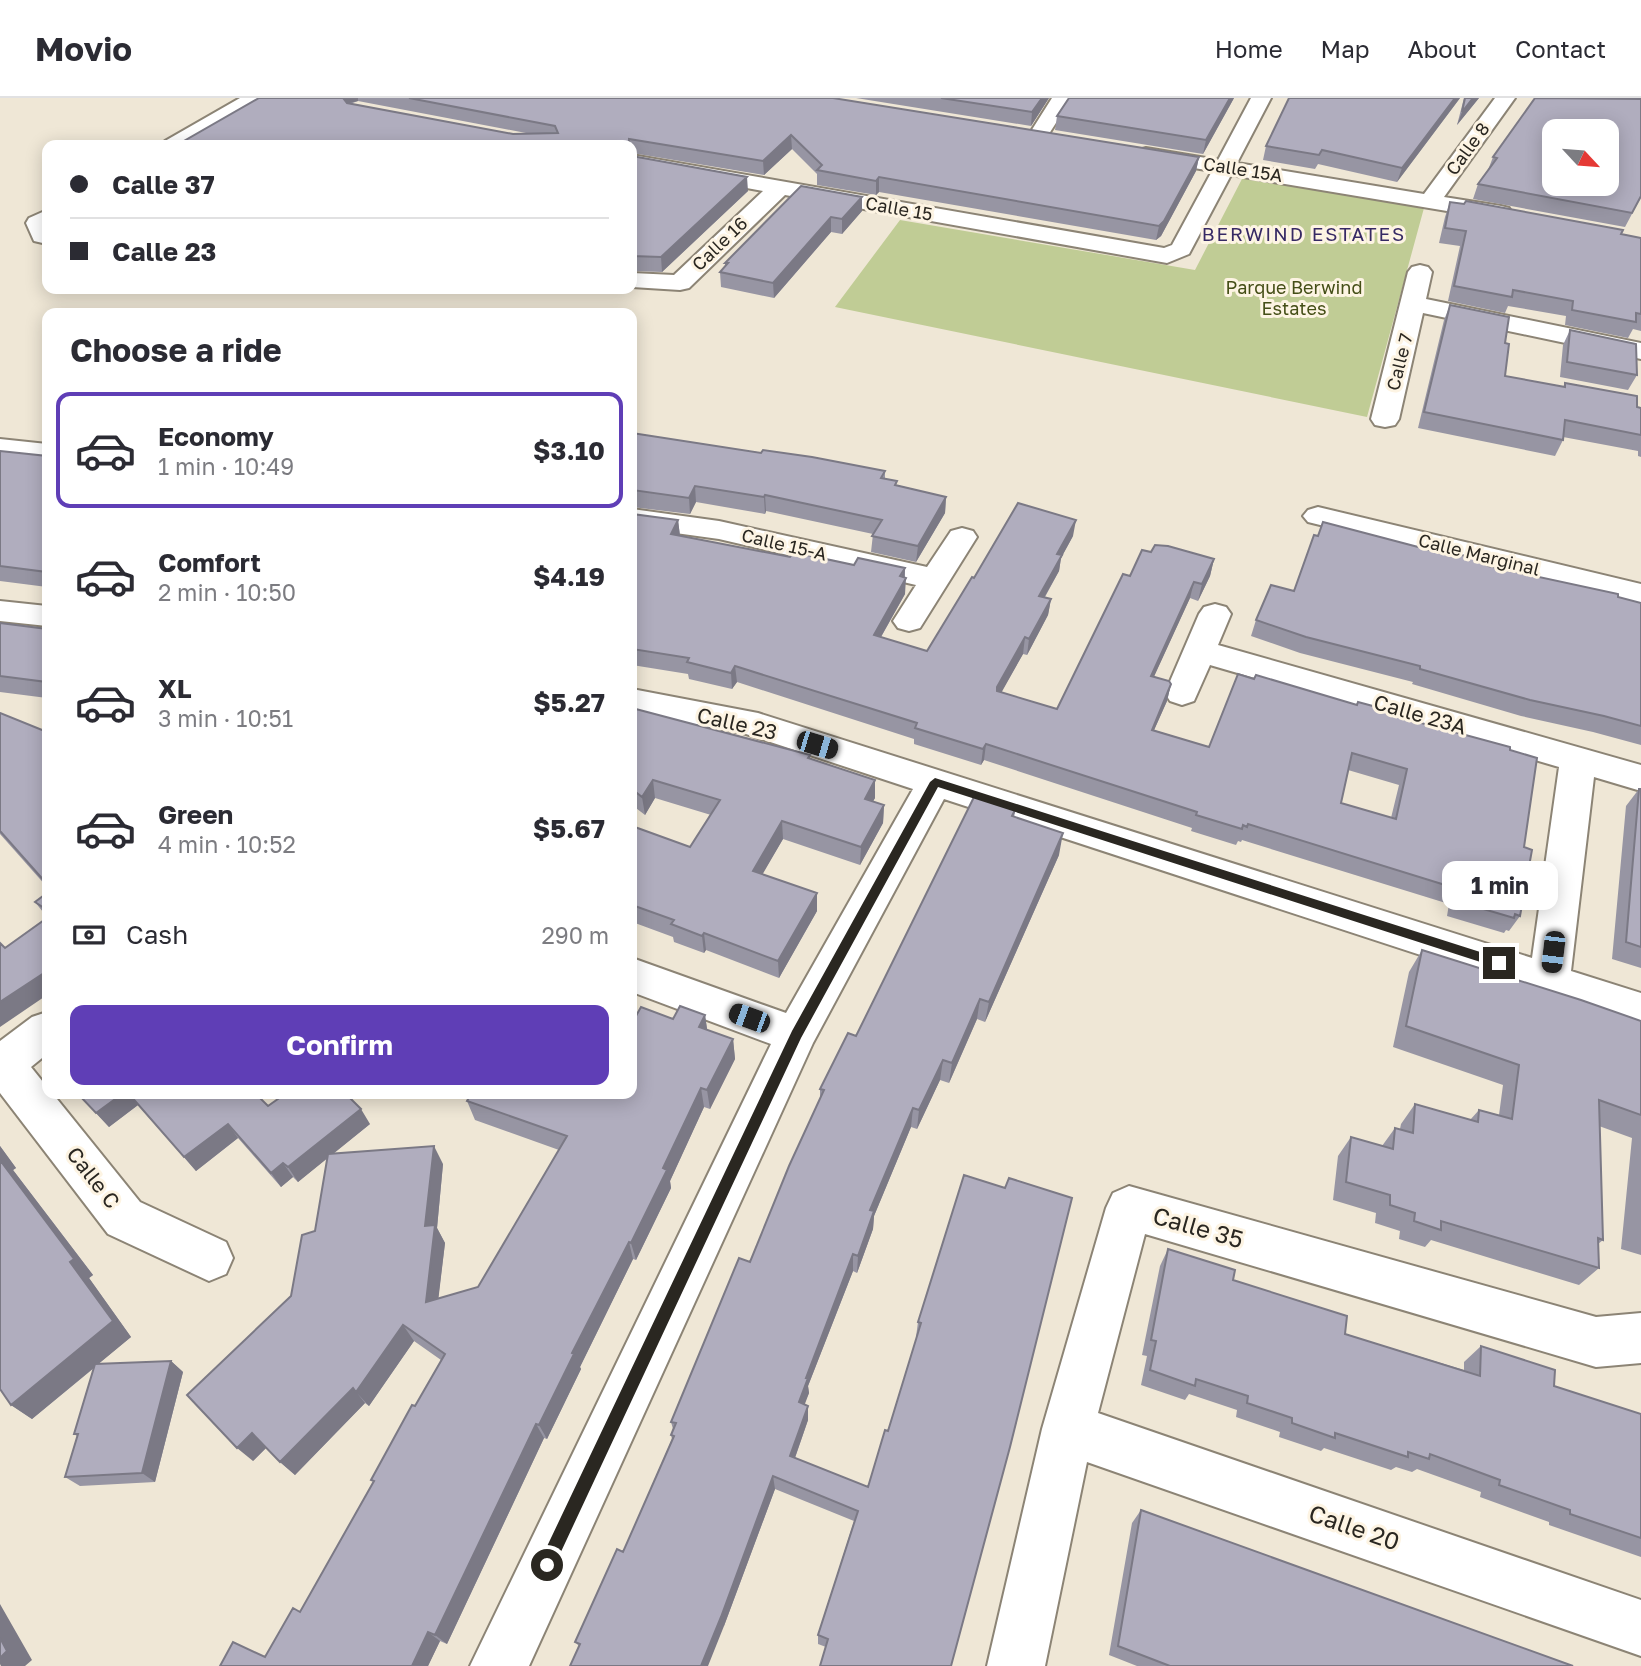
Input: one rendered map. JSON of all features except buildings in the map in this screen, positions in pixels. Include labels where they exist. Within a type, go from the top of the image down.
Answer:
[{"type":"street","points":[[181,140],[254,98]]},
{"type":"street","points":[[1062,98],[1031,135],[1065,141]]},
{"type":"street","points":[[1226,168],[1261,98]]},
{"type":"street","name":"Calle 8","points":[[1431,200],[1505,98]]},
{"type":"street","name":"Calle 15A","points":[[1132,152],[1525,217]]},
{"type":"street","name":"Calle 15","points":[[637,162],[1167,256],[1181,249],[1226,168]]},
{"type":"street","name":"Calle 16","points":[[644,281],[680,283],[778,189]]},
{"type":"street","points":[[42,220],[37,223],[42,236]]},
{"type":"street","name":"Calle 7","points":[[1385,419],[1420,272]]},
{"type":"street","name":"Calle 7","points":[[1414,304],[1641,351]]},
{"type":"street","points":[[0,447],[42,451]]},
{"type":"street","name":"Calle Marginal","points":[[1318,516],[1641,594]]},
{"type":"street","name":"Calle 15-A","points":[[637,519],[719,530],[935,579]]},
{"type":"street","points":[[909,621],[962,537]]},
{"type":"street","points":[[0,611],[42,615]]},
{"type":"street","points":[[1182,693],[1215,614]]},
{"type":"street","name":"Calle 23A","points":[[1200,651],[1641,778]]},
{"type":"street","name":"Calle 23","points":[[637,702],[746,722],[1641,1010]]},
{"type":"street","points":[[1550,979],[1578,761]]},
{"type":"street","points":[[499,1666],[796,1035],[935,782]]},
{"type":"street","points":[[637,977],[796,1035]]},
{"type":"street","points":[[2,1065],[42,1034]]},
{"type":"street","name":"Calle C","points":[[2,1065],[124,1218],[209,1258]]},
{"type":"street","name":"Calle 35","points":[[1016,1666],[1068,1429],[1129,1208],[1596,1342],[1641,1338]]},
{"type":"street","name":"Calle 20","points":[[1068,1429],[1641,1628]]},
{"type":"green space","name":"Parque Berwind Estates","points":[[1243,177],[1424,208],[1367,417],[835,307],[900,220],[1195,270]]},
{"type":"district","name":"BERWIND ESTATES","points":[[1304,234]]},
{"type":"route","points":[[547,1565],[796,1035],[935,782],[1499,963]]}]
